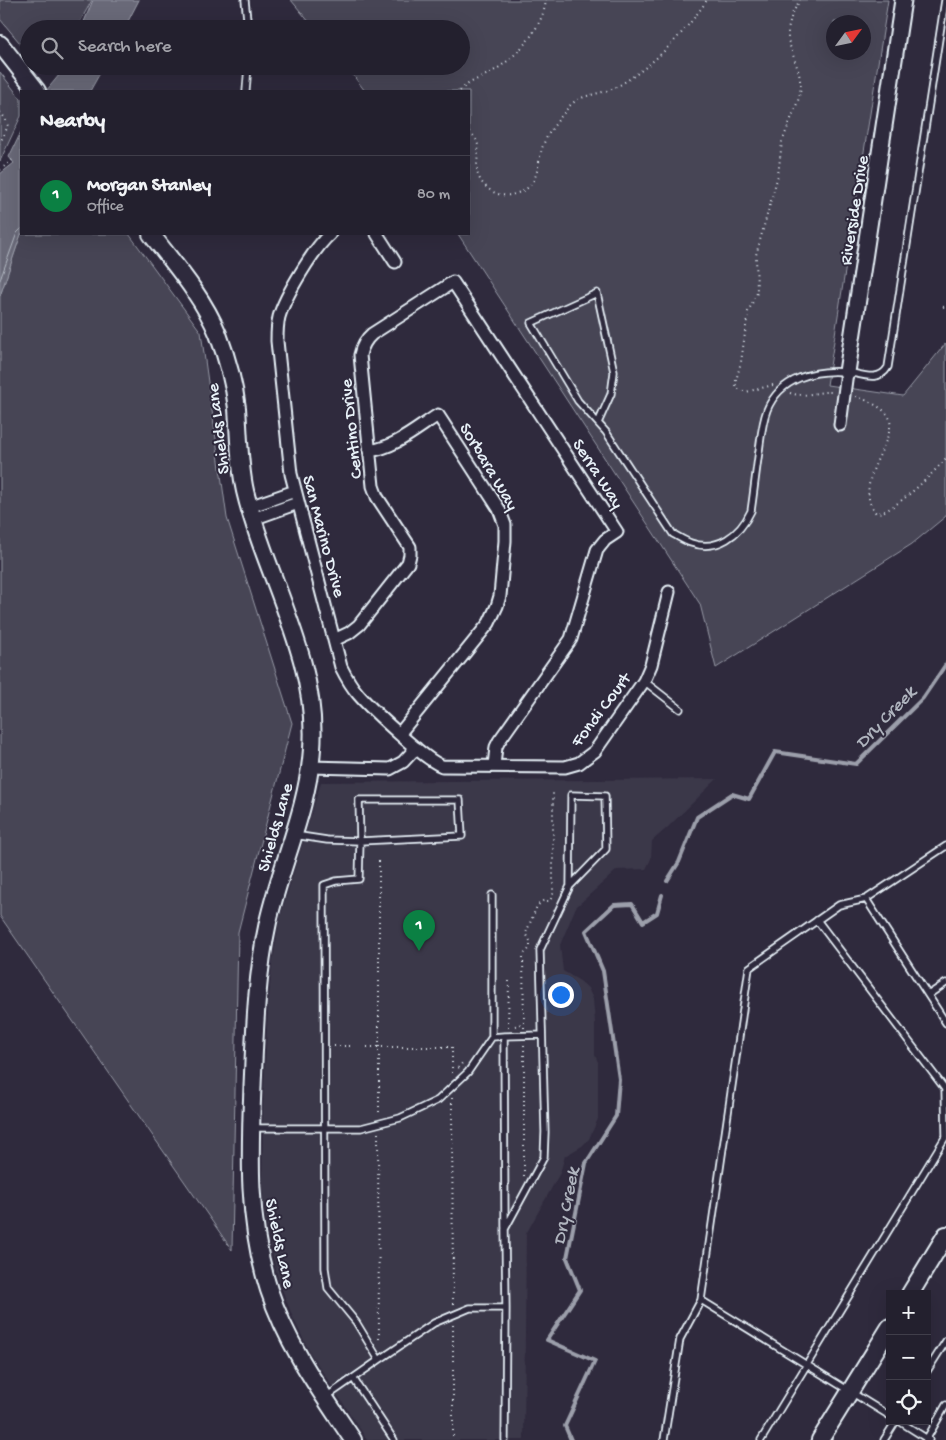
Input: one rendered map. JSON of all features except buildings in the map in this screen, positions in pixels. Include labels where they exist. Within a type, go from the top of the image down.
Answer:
[{"type":"main road","points":[[0,44],[20,69]]},
{"type":"main road","points":[[25,75],[36,90]]},
{"type":"main road","name":"Shields Lane","points":[[154,235],[200,300],[223,348],[235,394],[241,469],[251,513],[309,691],[313,729],[310,767],[303,805],[274,897],[259,972],[250,1128],[252,1209],[263,1270],[285,1329],[302,1361],[353,1440]]},
{"type":"main road","points":[[912,1290],[946,1235]]},
{"type":"main road","points":[[820,1440],[886,1334]]},
{"type":"street","name":"Riverside Drive","points":[[840,425],[843,392],[903,0]]},
{"type":"street","name":"San Marino Drive","points":[[329,235],[320,245],[288,296],[279,317],[277,340],[289,464],[342,667],[351,685],[364,700],[435,763],[442,766],[494,766]]},
{"type":"street","points":[[377,235],[395,262]]},
{"type":"street","name":"Centino Drive","points":[[334,640],[349,633],[363,620],[408,563],[410,555],[408,544],[375,492],[372,481],[360,355],[364,343],[372,334],[453,282]]},
{"type":"street","name":"Serra Way","points":[[453,282],[617,532],[605,540],[596,550],[571,639],[499,741],[496,747],[494,766]]},
{"type":"street","name":"Sorbara Way","points":[[369,450],[382,449],[392,444],[438,415],[499,509],[506,533],[500,596],[494,615],[400,733]]},
{"type":"street","points":[[251,513],[295,491]]},
{"type":"street","points":[[251,513],[298,503]]},
{"type":"street","name":"Fondi Court","points":[[494,766],[565,767],[579,763],[595,751],[644,681],[651,664],[669,592]]},
{"type":"street","points":[[310,767],[390,769],[403,762],[416,748]]},
{"type":"lane","points":[[246,0],[247,20]]},
{"type":"lane","points":[[598,423],[611,394],[614,372],[598,293],[531,323],[578,401],[606,432],[673,534],[690,543],[709,546],[724,541],[735,534],[745,523],[751,512],[763,422],[774,398],[782,389],[790,381],[802,376],[847,372],[860,376],[875,376],[883,373],[888,367],[945,0]]},
{"type":"lane","points":[[246,90],[247,75]]},
{"type":"lane","points":[[644,681],[680,709]]},
{"type":"lane","points":[[505,1229],[544,1157],[540,950],[570,886],[606,849],[605,796],[570,795],[570,886]]},
{"type":"lane","points":[[294,835],[327,840],[360,840],[462,836],[460,800],[359,800],[360,840],[359,879],[336,881],[324,885],[325,1268],[328,1288],[356,1322],[379,1360]]},
{"type":"lane","points":[[664,1440],[680,1339],[701,1300],[749,968],[839,905],[866,899],[946,846]]},
{"type":"lane","points":[[250,1128],[361,1128],[400,1118],[438,1100],[468,1072],[492,1037],[492,895]]},
{"type":"lane","points":[[866,899],[946,1023]]},
{"type":"lane","points":[[761,1440],[946,1136],[945,1089],[817,920]]},
{"type":"lane","points":[[928,995],[946,983]]},
{"type":"lane","points":[[492,1037],[542,1035]]},
{"type":"lane","points":[[504,1036],[505,1440]]},
{"type":"lane","points":[[701,1300],[886,1414]]},
{"type":"lane","points":[[325,1398],[434,1323],[470,1308],[506,1308]]},
{"type":"lane","points":[[931,1365],[946,1341]]},
{"type":"lane","points":[[354,1378],[394,1440]]},
{"type":"lane","points":[[903,1425],[927,1440],[946,1405]]},
{"type":"lane","points":[[884,1440],[894,1425]]},
{"type":"path","points":[[461,90],[469,83],[506,63],[540,21],[545,9],[546,0]]},
{"type":"path","points":[[470,133],[477,140],[479,147],[477,170],[486,186],[495,193],[503,195],[526,190],[537,173],[547,136],[568,107],[576,100],[587,95],[618,87],[646,67],[679,36],[708,0]]},
{"type":"path","points":[[800,0],[792,14],[788,30],[788,40],[799,73],[801,87],[798,101],[782,142],[778,175],[756,255],[757,293],[748,312],[742,362],[736,384],[739,389],[746,392],[772,386],[777,386],[797,395],[822,391],[843,392],[867,401],[888,416],[890,422],[886,442],[872,472],[869,484],[868,498],[870,507],[876,513],[880,514],[898,503],[933,474],[946,458]]},
{"type":"path","points":[[0,112],[8,126],[0,144]]},
{"type":"path","points":[[0,170],[12,160]]},
{"type":"path","points":[[524,1028],[523,955],[530,948],[530,941],[526,933],[537,906],[543,901],[550,901],[553,894],[552,793]]},
{"type":"path","points":[[378,861],[379,1117]]},
{"type":"path","points":[[508,1027],[509,980]]},
{"type":"path","points":[[524,1043],[525,1180]]},
{"type":"path","points":[[330,1046],[354,1046]]},
{"type":"path","points":[[367,1047],[452,1047],[452,1075]]},
{"type":"path","points":[[448,1078],[464,1061]]},
{"type":"path","points":[[452,1094],[453,1305]]},
{"type":"path","points":[[378,1133],[378,1346]]},
{"type":"path","points":[[453,1321],[453,1440]]},
{"type":"shaded area","points":[[0,0],[92,0],[81,20],[20,20],[20,43],[0,19]]},
{"type":"shaded area","points":[[291,0],[888,0],[827,385],[903,396],[946,343],[946,516],[912,544],[716,668],[700,604],[459,235],[470,235],[470,90],[364,90],[353,75],[470,75],[470,20],[308,20]]},
{"type":"shaded area","points":[[0,72],[20,98],[20,118],[0,161]]},
{"type":"shaded area","points":[[21,235],[130,235],[201,332],[227,518],[292,723],[238,932],[232,1250],[0,916],[0,296]]},
{"type":"shaded area","points":[[717,779],[652,841],[651,859],[646,869],[617,870],[576,907],[560,945],[563,971],[588,988],[593,999],[595,1055],[598,1062],[598,1119],[589,1139],[582,1146],[565,1156],[560,1173],[526,1234],[524,1440],[367,1440],[310,1353],[293,1318],[278,1279],[269,1239],[262,1192],[263,1104],[272,964],[280,917],[321,782]]},
{"type":"water","points":[[93,0],[139,0],[129,20],[85,20]]},
{"type":"water","points":[[59,75],[99,75],[91,90],[47,90]]},
{"type":"water","points":[[20,134],[21,235],[0,296],[0,174],[14,163],[9,157]]},
{"type":"waterway","name":"Dry Creek","points":[[667,881],[679,862],[697,817],[732,794],[749,799],[775,752],[856,764],[923,698],[946,664]]},
{"type":"waterway","name":"Dry Creek","points":[[571,1440],[565,1426],[595,1361],[547,1340],[580,1290],[567,1258],[586,1163],[616,1116],[619,1079],[603,971],[586,931],[614,905],[632,904],[643,922],[657,913],[662,895]]},
{"type":"place","name":"Morgan Stanley","points":[[419,951]]}]
